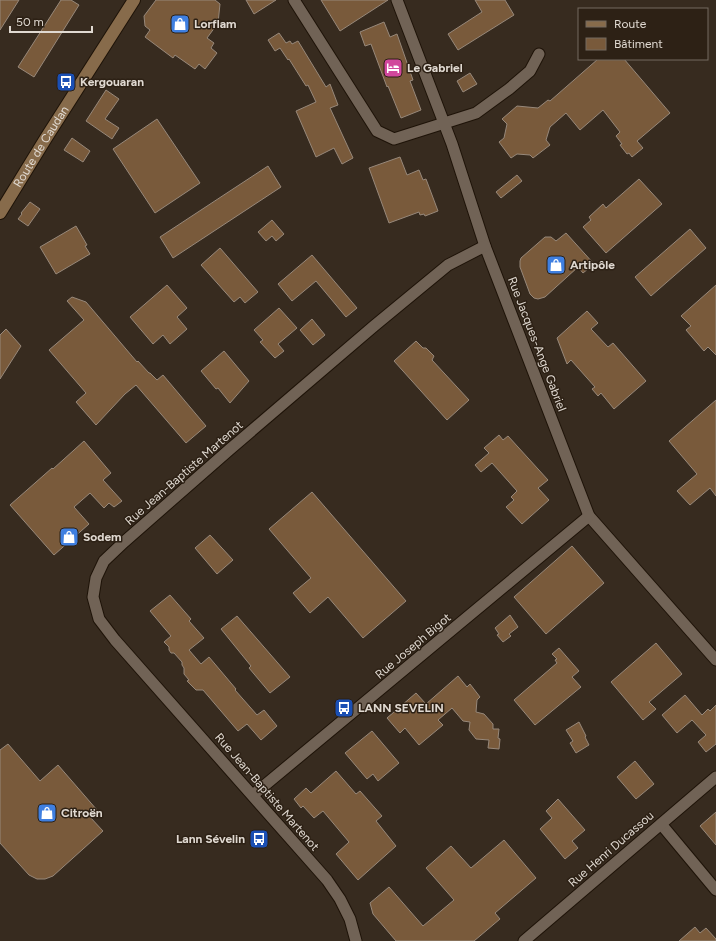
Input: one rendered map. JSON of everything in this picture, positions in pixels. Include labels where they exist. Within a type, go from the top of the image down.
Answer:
[{"type":"street","name":"Route de Caudan","points":[[1,210],[134,0]]},
{"type":"street","points":[[294,0],[377,131],[394,140],[476,113],[504,93],[530,71],[540,54]]},
{"type":"street","name":"Rue Jacques-Ange Gabriel","points":[[398,0],[452,144],[485,246],[589,516],[716,660]]},
{"type":"street","name":"Rue Jean-Baptiste Martenot","points":[[356,941],[350,919],[340,899],[327,880],[115,640],[99,620],[92,597],[96,578],[104,561],[124,542],[229,450],[448,265],[485,246]]},
{"type":"street","name":"Rue Joseph Bigot","points":[[253,796],[589,516]]},
{"type":"street","name":"Rue Henri Ducassou","points":[[524,941],[716,777]]},
{"type":"street","points":[[661,824],[716,890]]},
{"type":"building","points":[[0,0],[19,0],[0,30]]},
{"type":"building","points":[[61,0],[71,0],[79,5],[34,77],[18,67]]},
{"type":"building","points":[[156,0],[215,0],[220,4],[218,23],[207,38],[214,43],[211,48],[217,53],[205,69],[199,64],[195,69],[175,55],[173,58],[145,37],[150,30],[145,26],[144,16]]},
{"type":"building","points":[[246,0],[276,0],[254,14]]},
{"type":"building","points":[[321,0],[388,0],[340,31]]},
{"type":"building","points":[[475,0],[505,0],[514,15],[458,50],[448,34],[482,12]]},
{"type":"building","points":[[384,22],[390,37],[397,34],[413,80],[410,81],[421,110],[401,118],[388,86],[387,87],[371,44],[365,46],[360,32]]},
{"type":"building","points":[[279,33],[286,43],[290,41],[292,44],[298,41],[326,87],[330,84],[338,105],[330,108],[353,158],[342,164],[334,148],[316,157],[296,111],[316,102],[308,85],[306,86],[289,59],[288,60],[280,48],[275,51],[268,40]]},
{"type":"building","points":[[597,60],[625,60],[670,113],[637,141],[643,148],[632,157],[629,153],[627,154],[620,145],[622,144],[616,136],[620,132],[603,110],[580,130],[566,113],[550,127],[546,140],[550,145],[533,158],[530,155],[517,154],[511,158],[499,142],[504,138],[507,124],[502,119],[517,106],[538,108],[548,100],[550,101]]},
{"type":"building","points":[[470,73],[477,84],[463,92],[457,81]]},
{"type":"building","points":[[106,90],[119,99],[105,119],[119,128],[112,139],[86,121]]},
{"type":"building","points":[[157,119],[200,183],[155,213],[113,149]]},
{"type":"building","points":[[72,138],[90,151],[83,162],[64,150]]},
{"type":"building","points":[[400,157],[407,175],[419,170],[423,180],[426,179],[438,211],[425,216],[424,214],[420,215],[419,212],[389,223],[369,168]]},
{"type":"building","points":[[268,166],[281,187],[173,258],[160,237]]},
{"type":"building","points":[[517,175],[522,181],[501,198],[496,192]]},
{"type":"building","points":[[639,179],[662,204],[606,253],[583,227],[591,220],[589,217],[603,204],[606,208]]},
{"type":"building","points":[[30,202],[40,209],[28,226],[18,219]]},
{"type":"building","points":[[272,220],[284,234],[276,241],[272,236],[266,241],[258,232]]},
{"type":"building","points":[[76,226],[87,245],[85,246],[90,254],[56,274],[40,247]]},
{"type":"building","points":[[690,229],[706,248],[651,296],[635,277]]},
{"type":"building","name":"Artipôle","points":[[566,233],[594,264],[583,273],[578,267],[545,297],[538,299],[534,298],[530,294],[520,267],[521,258],[545,237],[551,237],[556,241]]},
{"type":"building","points":[[220,248],[258,292],[245,303],[240,297],[234,302],[201,265]]},
{"type":"building","points":[[312,255],[357,308],[346,317],[316,281],[292,301],[278,284]]},
{"type":"building","points":[[167,285],[187,308],[177,317],[187,329],[170,344],[163,335],[153,344],[130,317]]},
{"type":"building","points":[[716,285],[716,355],[708,347],[704,351],[686,330],[691,326],[681,316]]},
{"type":"building","points":[[72,297],[86,302],[137,362],[138,361],[157,380],[163,375],[206,426],[186,443],[136,385],[125,394],[96,425],[76,402],[86,393],[49,350],[84,320],[67,301]]},
{"type":"building","points":[[279,308],[297,328],[278,344],[284,351],[275,358],[260,342],[263,340],[254,330]]},
{"type":"building","points":[[587,311],[598,323],[591,329],[608,347],[613,343],[646,381],[614,409],[601,393],[598,396],[592,389],[595,387],[571,360],[567,364],[557,338]]},
{"type":"building","points":[[312,319],[325,335],[313,345],[300,330]]},
{"type":"building","points":[[6,329],[21,346],[0,379],[0,335]]},
{"type":"building","points":[[416,341],[434,356],[432,360],[469,400],[447,420],[394,361]]},
{"type":"building","points":[[224,351],[249,381],[230,403],[201,371]]},
{"type":"building","points":[[716,400],[716,496],[710,488],[690,505],[677,491],[697,474],[669,441]]},
{"type":"building","points":[[499,435],[503,440],[508,436],[548,480],[538,488],[549,500],[522,524],[506,507],[514,500],[511,497],[517,491],[492,463],[481,472],[475,465],[489,453],[484,448]]},
{"type":"building","points":[[84,441],[111,473],[103,480],[122,501],[114,507],[109,503],[104,508],[90,493],[74,507],[89,524],[54,555],[10,505]]},
{"type":"building","points":[[312,492],[406,601],[363,638],[328,597],[310,613],[293,593],[311,578],[269,529]]},
{"type":"building","points":[[210,535],[233,560],[217,574],[195,548]]},
{"type":"building","points":[[572,546],[604,583],[546,634],[514,597]]},
{"type":"building","points":[[170,595],[191,619],[189,621],[204,638],[189,650],[201,664],[209,657],[257,715],[264,710],[277,726],[261,740],[247,724],[238,731],[203,690],[196,690],[187,681],[189,680],[184,674],[182,662],[174,653],[171,653],[169,647],[164,642],[171,636],[150,611]]},
{"type":"building","points":[[510,615],[518,627],[509,634],[511,636],[503,642],[497,635],[499,634],[495,628]]},
{"type":"building","points":[[237,616],[290,677],[270,693],[249,668],[251,666],[221,629]]},
{"type":"building","points":[[656,643],[682,674],[649,702],[656,709],[643,720],[611,682]]},
{"type":"building","points":[[559,648],[579,671],[572,677],[581,687],[535,725],[514,700],[557,663],[555,660],[557,659],[552,654]]},
{"type":"building","points":[[458,676],[467,687],[470,684],[480,697],[477,700],[476,712],[484,714],[493,724],[493,729],[499,729],[499,749],[488,748],[489,740],[476,739],[469,730],[470,722],[463,721],[452,708],[438,720],[443,725],[419,745],[405,728],[400,733],[387,718],[416,693],[426,704]]},
{"type":"building","points":[[685,695],[702,715],[708,709],[710,711],[716,705],[716,744],[706,752],[698,742],[706,735],[692,720],[677,733],[662,715]]},
{"type":"building","points":[[579,722],[589,745],[576,753],[570,743],[573,741],[566,730]]},
{"type":"building","points":[[372,731],[399,763],[378,781],[373,774],[367,779],[345,753]]},
{"type":"building","name":"Citroën","points":[[8,744],[40,781],[58,765],[97,810],[90,817],[103,831],[53,876],[45,879],[37,879],[29,875],[0,843],[0,750]]},
{"type":"building","points":[[635,761],[654,784],[636,799],[617,777]]},
{"type":"building","points":[[336,771],[356,794],[360,791],[382,816],[376,821],[396,846],[358,880],[336,854],[349,842],[323,811],[314,818],[303,806],[301,808],[294,799],[306,788],[311,793]]},
{"type":"building","points":[[558,799],[585,830],[572,841],[578,848],[565,859],[540,829],[552,818],[546,811]]},
{"type":"building","points":[[716,812],[716,845],[700,826]]},
{"type":"building","points":[[504,840],[536,878],[495,913],[500,919],[474,941],[396,941],[373,914],[370,903],[389,887],[423,926],[454,900],[426,868],[451,846],[471,868]]},
{"type":"building","points":[[695,927],[700,933],[706,928],[716,939],[716,941],[679,941]]},
{"type":"place","name":"Lorflam","points":[[180,24]]},
{"type":"place","name":"Le Gabriel","points":[[393,68]]},
{"type":"place","name":"Kergouaran","points":[[66,82]]},
{"type":"place","name":"Artipôle","points":[[556,265]]},
{"type":"place","name":"Sodem","points":[[69,537]]},
{"type":"place","name":"LANN SEVELIN","points":[[344,708]]},
{"type":"place","name":"Citroën","points":[[47,813]]},
{"type":"place","name":"Lann Sévelin","points":[[259,839]]}]
